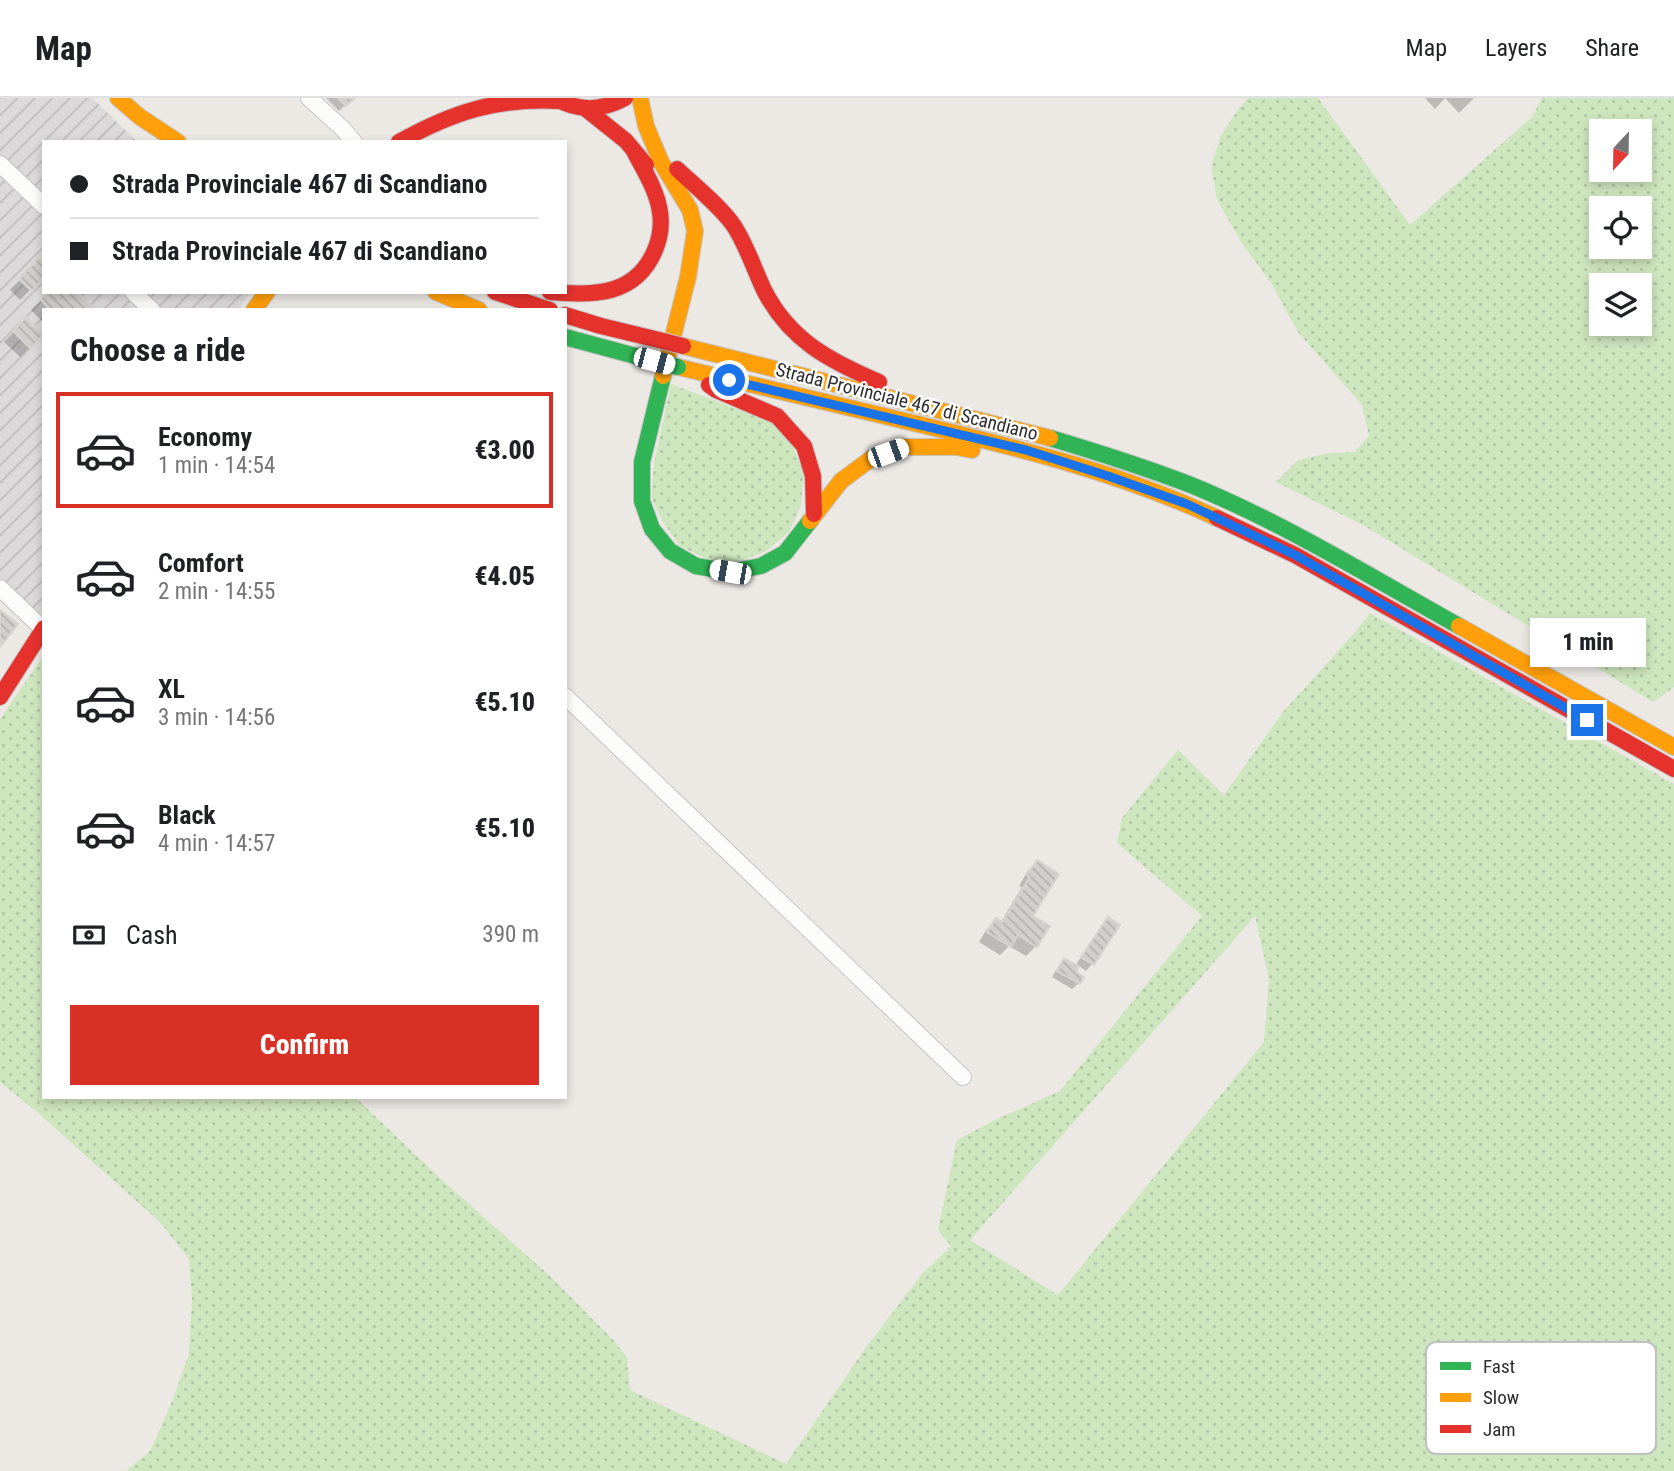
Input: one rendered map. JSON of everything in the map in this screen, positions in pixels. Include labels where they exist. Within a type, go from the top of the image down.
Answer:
[{"type":"main road","points":[[118,98],[140,117],[175,140]]},
{"type":"main road","points":[[391,140],[457,98]]},
{"type":"main road","points":[[403,140],[467,110],[498,102],[557,99],[586,109],[607,107],[625,98]]},
{"type":"main road","points":[[640,98],[646,126],[661,162],[691,210],[695,231],[642,462],[642,501],[652,529],[670,551],[696,566],[730,572],[761,566],[785,553],[841,481],[872,458],[903,447],[957,447],[1016,458],[1052,458]]},
{"type":"main road","points":[[586,109],[626,141],[660,180],[676,205],[684,230],[689,266]]},
{"type":"main road","points":[[646,126],[683,177],[729,219],[774,307],[791,330],[820,354],[927,405]]},
{"type":"main road","points":[[567,293],[587,294],[628,285],[644,271],[654,256],[660,233],[660,213],[651,183],[635,153]]},
{"type":"main road","points":[[441,294],[474,308]]},
{"type":"main road","points":[[501,294],[544,308]]},
{"type":"main road","name":"Strada Provinciale 467 di Scandiano","points":[[567,316],[1031,432],[1169,476],[1304,539],[1674,747]]},
{"type":"main road","name":"Strada Provinciale 467 di Scandiano","points":[[567,338],[683,369],[1026,450],[1187,504],[1295,555],[1674,769]]},
{"type":"main road","points":[[683,369],[716,390],[777,416],[804,446],[813,476],[814,514]]},
{"type":"main road","points":[[0,697],[42,632]]},
{"type":"street","points":[[309,98],[352,140]]},
{"type":"street","points":[[0,164],[42,204]]},
{"type":"street","points":[[135,294],[150,308]]},
{"type":"street","points":[[0,588],[42,627]]},
{"type":"street","points":[[567,698],[963,1077]]},
{"type":"shaded area","points":[[0,98],[92,98],[136,140],[42,140],[42,294],[249,294],[240,308],[42,308],[42,612],[30,629],[0,600]]},
{"type":"green space","points":[[1248,98],[1318,98],[1410,225],[1532,117],[1542,98],[1674,98],[1674,687],[1653,702],[1363,525],[1276,482],[1298,460],[1329,453],[1355,452],[1369,435],[1362,405],[1298,332],[1271,283],[1241,242],[1217,199],[1211,166],[1221,135]]},
{"type":"green space","points":[[671,384],[774,423],[794,449],[804,474],[801,505],[789,532],[765,552],[737,562],[708,560],[680,546],[663,522],[651,497],[654,464]]},
{"type":"green space","points":[[1370,613],[1674,784],[1674,1471],[126,1471],[151,1450],[189,1354],[192,1298],[189,1259],[160,1222],[0,1082],[0,719],[42,658],[42,1099],[357,1099],[441,1179],[552,1278],[616,1343],[627,1358],[630,1390],[786,1464],[867,1346],[922,1274],[951,1246],[938,1230],[957,1140],[1060,1091],[1202,916],[1117,843],[1122,818],[1178,750],[1224,795],[1283,712]],"holes":[[[1255,916],[1269,979],[1264,1042],[1058,1295],[970,1240]]]},
{"type":"building","points":[[338,98],[355,98],[346,106]]},
{"type":"building","points":[[39,257],[42,260],[42,280],[32,291],[19,279]]},
{"type":"building","points":[[45,294],[79,294],[93,308],[48,308],[40,299]]},
{"type":"building","points":[[26,317],[42,332],[42,336],[31,349],[13,331]]},
{"type":"building","points":[[0,610],[18,624],[0,647]]},
{"type":"building","points":[[1037,860],[1059,874],[1033,916],[1050,926],[1037,947],[1018,935],[1011,947],[987,932],[996,918],[1002,922],[1030,877],[1027,875]]},
{"type":"building","points":[[1108,917],[1120,925],[1094,965],[1081,957]]},
{"type":"building","points":[[1064,958],[1079,967],[1076,972],[1084,977],[1080,984],[1057,971]]},
{"type":"traffic: fast","points":[[567,338],[654,361]]},
{"type":"traffic: fast","points":[[654,361],[678,367]]},
{"type":"traffic: fast","points":[[663,376],[642,462],[642,501],[652,529],[670,551],[696,566],[730,572],[761,566],[785,553],[810,521]]},
{"type":"traffic: fast","points":[[1050,438],[1156,472],[1226,500],[1327,551],[1459,626]]},
{"type":"traffic: slow","points":[[118,98],[140,117],[175,140]]},
{"type":"traffic: slow","points":[[640,98],[646,126],[661,162],[690,210],[695,231],[688,277],[663,376]]},
{"type":"traffic: slow","points":[[255,308],[266,294]]},
{"type":"traffic: slow","points":[[441,294],[474,308]]},
{"type":"traffic: slow","points":[[683,346],[1050,438]]},
{"type":"traffic: slow","points":[[678,367],[1034,453],[1145,488],[1217,518]]},
{"type":"traffic: slow","points":[[810,521],[841,481],[872,458],[903,447],[956,447],[972,450]]},
{"type":"traffic: slow","points":[[1459,626],[1674,747]]},
{"type":"traffic: jam","points":[[555,98],[581,108],[599,107],[625,98]]},
{"type":"traffic: jam","points":[[403,140],[476,109],[515,102],[559,101]]},
{"type":"traffic: jam","points":[[586,109],[626,141],[646,165]]},
{"type":"traffic: jam","points":[[567,293],[597,293],[625,285],[637,277],[655,250],[661,217],[653,189],[635,153]]},
{"type":"traffic: jam","points":[[677,169],[729,219],[774,307],[798,336],[828,357],[879,382]]},
{"type":"traffic: jam","points":[[501,294],[544,308]]},
{"type":"traffic: jam","points":[[567,316],[659,340]]},
{"type":"traffic: jam","points":[[659,340],[683,346]]},
{"type":"traffic: jam","points":[[709,385],[777,416],[804,446],[813,476],[814,514]]},
{"type":"traffic: jam","points":[[1217,518],[1295,555],[1674,769]]},
{"type":"traffic: jam","points":[[0,697],[42,631]]},
{"type":"route","points":[[729,380],[1026,450],[1187,504],[1295,555],[1587,720]]}]
